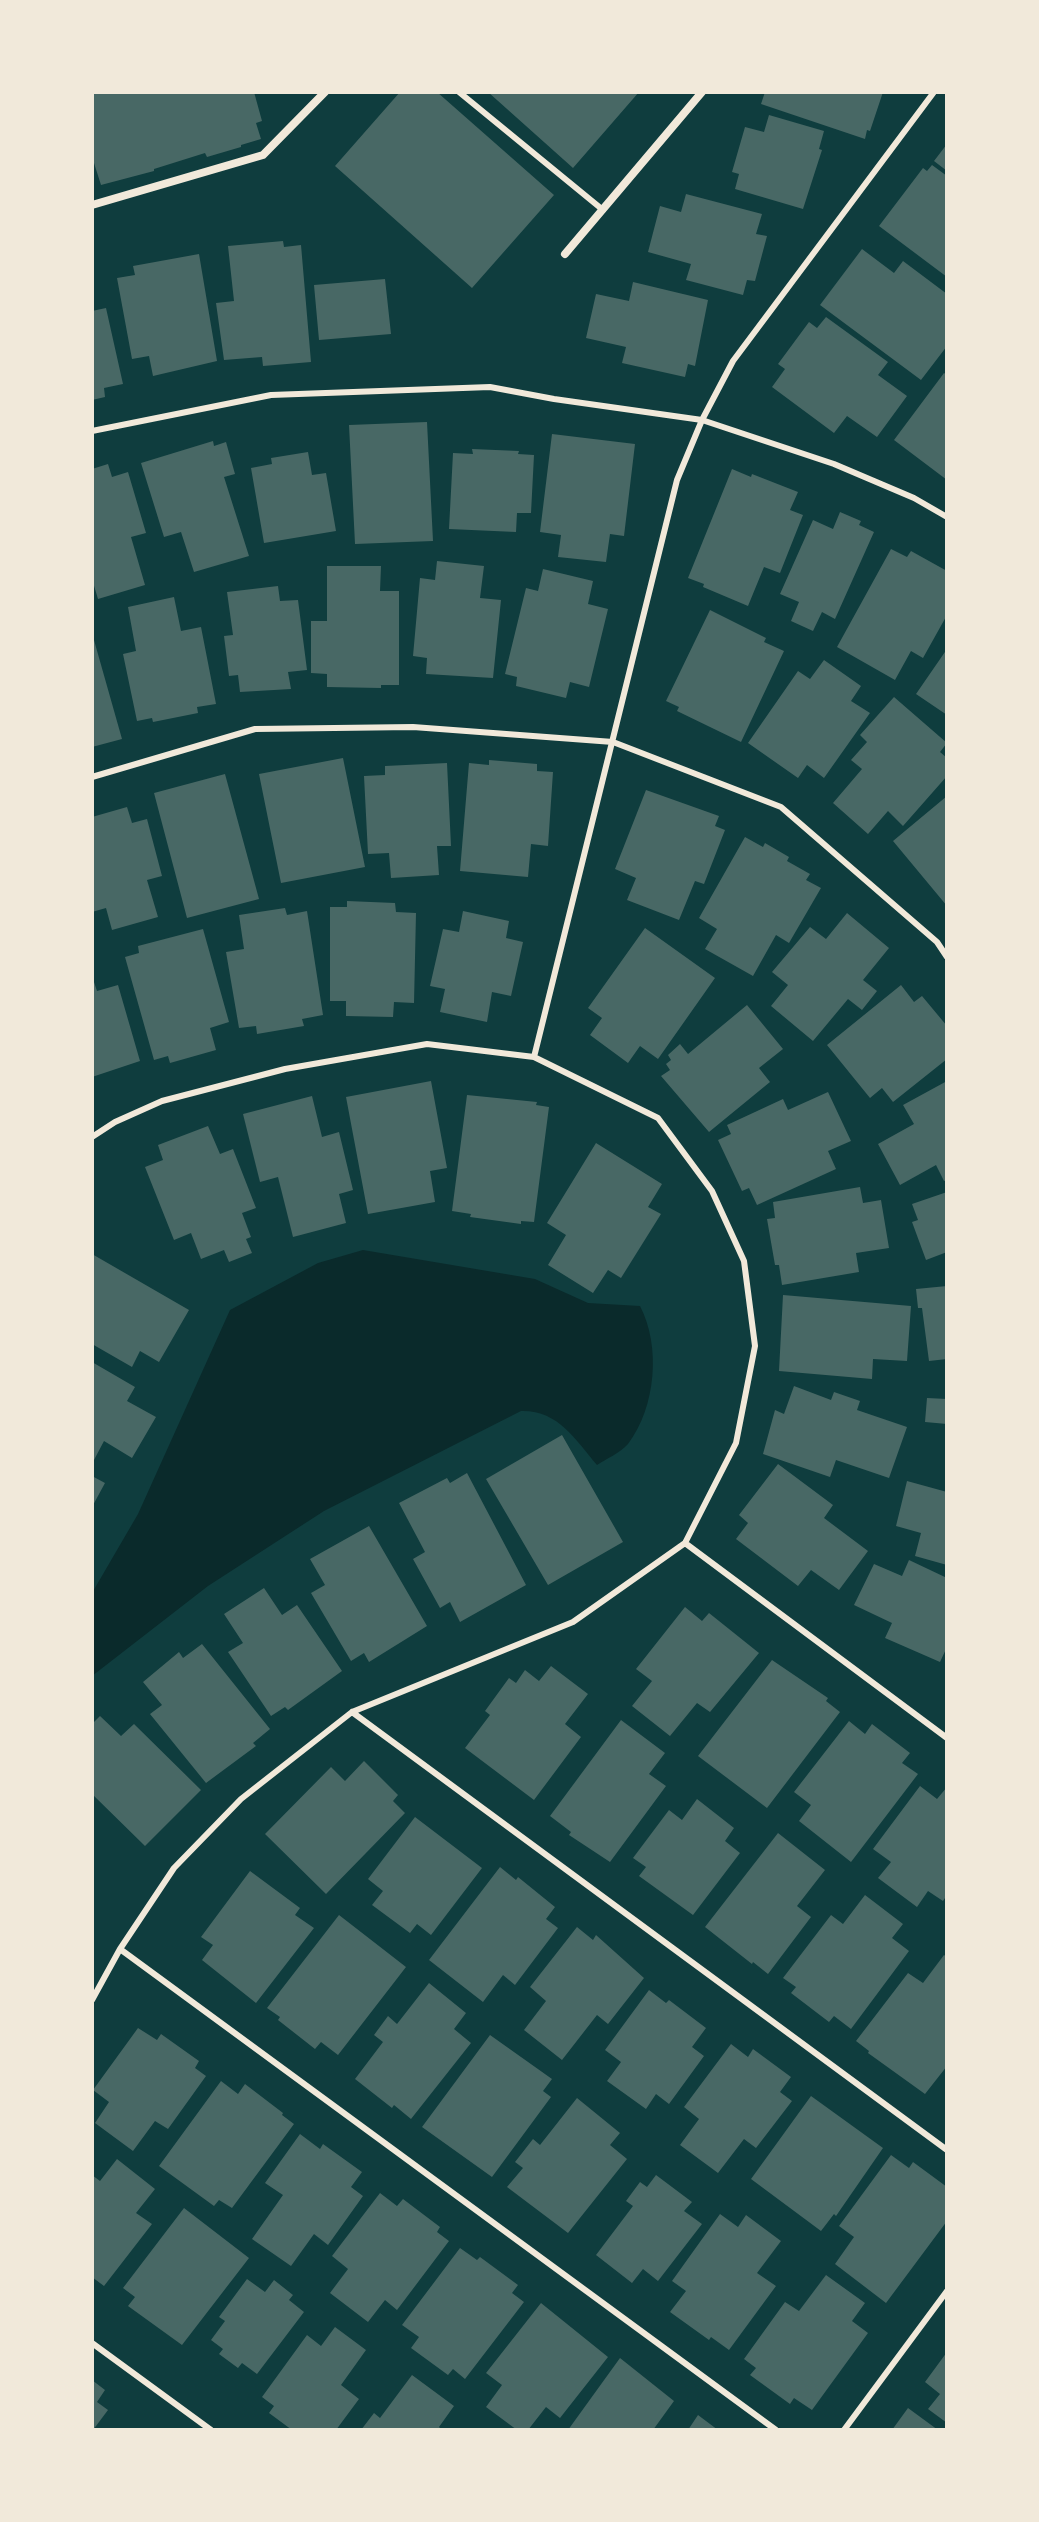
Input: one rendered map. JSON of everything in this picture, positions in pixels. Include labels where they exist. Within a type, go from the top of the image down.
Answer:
[{"type":"street","points":[[92,205],[263,155],[325,92]]},
{"type":"street","points":[[565,254],[702,92]]},
{"type":"lane","points":[[459,92],[603,210]]},
{"type":"lane","points":[[534,1057],[677,480],[702,420],[733,361],[934,92]]},
{"type":"lane","points":[[92,431],[271,395],[490,387],[702,420],[834,464],[914,498],[947,517]]},
{"type":"lane","points":[[92,777],[255,729],[413,727],[613,742],[781,807],[937,942],[947,957]]},
{"type":"lane","points":[[92,1137],[115,1122],[162,1101],[285,1069],[427,1044],[534,1057],[658,1118],[712,1191],[744,1261],[755,1346],[736,1443],[685,1543],[573,1622],[352,1712],[241,1799],[174,1868],[120,1949],[92,2000]]},
{"type":"lane","points":[[685,1543],[946,1735]]},
{"type":"lane","points":[[352,1712],[947,2150]]},
{"type":"lane","points":[[120,1949],[776,2430]]},
{"type":"lane","points":[[844,2430],[947,2291]]},
{"type":"lane","points":[[92,2343],[211,2430]]},
{"type":"water","points":[[363,1250],[535,1279],[588,1303],[640,1306],[651,1339],[652,1376],[645,1412],[628,1444],[597,1465],[556,1421],[545,1415],[521,1411],[324,1511],[208,1586],[92,1676],[92,1593],[138,1514],[230,1310],[318,1263]]},
{"type":"building","points":[[92,92],[254,92],[262,121],[256,123],[261,139],[101,185],[92,164]]},
{"type":"building","points":[[400,92],[437,92],[554,195],[472,288],[335,166]]},
{"type":"building","points":[[488,92],[639,92],[573,168]]},
{"type":"building","points":[[765,92],[883,92],[865,139],[761,104]]},
{"type":"building","points":[[769,115],[824,131],[819,149],[822,150],[803,209],[735,189],[739,174],[732,172],[745,127],[764,132]]},
{"type":"building","points":[[947,144],[947,171],[934,161]]},
{"type":"building","points":[[932,165],[947,176],[947,277],[879,226],[923,168],[927,171]]},
{"type":"building","points":[[686,194],[762,214],[756,234],[767,236],[755,281],[747,280],[743,295],[686,280],[691,264],[648,252],[660,206],[681,212]]},
{"type":"building","points":[[283,241],[284,247],[301,245],[311,362],[263,366],[262,357],[224,360],[216,303],[234,301],[228,246]]},
{"type":"building","points":[[862,249],[894,273],[903,261],[947,294],[947,346],[921,380],[820,305]]},
{"type":"building","points":[[199,254],[217,361],[153,376],[149,356],[132,359],[117,278],[135,275],[133,266]]},
{"type":"building","points":[[385,279],[391,334],[319,340],[314,285]]},
{"type":"building","points":[[633,282],[708,300],[695,366],[688,364],[685,377],[622,363],[626,347],[586,338],[596,294],[629,301]]},
{"type":"building","points":[[106,308],[123,384],[104,388],[105,397],[92,400],[92,311]]},
{"type":"building","points":[[826,317],[888,362],[878,375],[907,396],[877,437],[847,416],[834,433],[772,387],[785,369],[778,364],[809,322],[817,328]]},
{"type":"building","points":[[944,373],[947,375],[947,480],[894,440]]},
{"type":"building","points":[[427,422],[433,541],[355,544],[349,425]]},
{"type":"building","points":[[552,434],[635,444],[624,536],[610,534],[606,562],[558,557],[561,535],[540,532]]},
{"type":"building","points":[[213,441],[214,446],[226,442],[235,474],[224,477],[249,556],[194,572],[181,532],[164,537],[141,463]]},
{"type":"building","points":[[472,449],[519,451],[518,454],[534,455],[531,513],[517,513],[516,532],[449,529],[453,453],[473,454]]},
{"type":"building","points":[[308,452],[312,475],[326,473],[336,531],[264,543],[251,468],[272,464],[271,458]]},
{"type":"building","points":[[108,464],[112,477],[128,472],[146,533],[131,537],[145,585],[98,599],[92,579],[92,469]]},
{"type":"building","points":[[732,469],[798,492],[790,510],[803,515],[780,573],[764,567],[748,606],[688,578]]},
{"type":"building","points":[[840,512],[861,521],[859,525],[874,532],[835,619],[822,612],[813,631],[791,621],[799,602],[780,594],[813,520],[833,529]]},
{"type":"building","points":[[891,549],[907,557],[911,551],[947,571],[947,615],[923,658],[911,651],[895,680],[837,647]]},
{"type":"building","points":[[437,561],[484,566],[480,598],[501,600],[493,678],[426,674],[427,658],[413,656],[420,578],[435,580]]},
{"type":"building","points":[[327,566],[381,566],[380,591],[399,591],[399,685],[381,685],[381,688],[327,687],[327,674],[311,673],[311,621],[327,621]]},
{"type":"building","points":[[543,569],[593,581],[588,604],[608,609],[589,687],[570,682],[566,698],[516,686],[517,677],[505,674],[526,588],[538,591]]},
{"type":"building","points":[[278,586],[280,601],[298,600],[307,670],[288,672],[291,689],[240,692],[238,675],[229,676],[224,636],[233,635],[227,592]]},
{"type":"building","points":[[174,597],[181,631],[201,627],[216,704],[197,707],[198,713],[153,722],[152,718],[137,721],[123,654],[136,651],[128,607]]},
{"type":"building","points":[[710,610],[766,638],[764,642],[784,651],[741,742],[677,711],[679,707],[666,701]]},
{"type":"building","points":[[92,633],[122,739],[92,747]]},
{"type":"building","points":[[947,649],[947,715],[916,694]]},
{"type":"building","points":[[824,660],[861,686],[851,701],[870,713],[824,778],[807,765],[798,778],[748,743],[798,671],[810,679]]},
{"type":"building","points":[[894,697],[947,743],[940,752],[947,758],[947,776],[903,826],[888,811],[868,834],[833,803],[862,769],[851,760],[867,742],[860,735]]},
{"type":"building","points":[[343,758],[365,867],[281,883],[259,774]]},
{"type":"building","points":[[489,760],[537,764],[537,771],[553,772],[548,846],[531,844],[528,877],[460,871],[469,763],[489,765]]},
{"type":"building","points":[[447,763],[451,846],[437,846],[439,875],[391,878],[389,853],[368,854],[364,776],[385,775],[385,766]]},
{"type":"building","points":[[225,774],[259,899],[187,918],[154,793]]},
{"type":"building","points":[[646,790],[719,816],[715,826],[725,830],[704,884],[695,881],[679,920],[627,900],[636,878],[615,869]]},
{"type":"building","points":[[947,796],[947,906],[893,841]]},
{"type":"building","points":[[127,807],[132,823],[147,819],[162,876],[147,880],[158,917],[112,930],[106,908],[92,912],[92,817]]},
{"type":"building","points":[[745,837],[763,847],[765,843],[789,857],[787,861],[810,874],[806,880],[821,888],[789,943],[776,935],[753,976],[705,949],[717,929],[699,918]]},
{"type":"building","points":[[347,901],[395,903],[396,912],[416,913],[414,1003],[394,1002],[393,1017],[346,1016],[346,1001],[330,1001],[330,907],[347,907]]},
{"type":"building","points":[[285,908],[287,915],[307,911],[323,1015],[302,1019],[304,1026],[257,1034],[256,1026],[239,1028],[226,952],[244,949],[239,915]]},
{"type":"building","points":[[463,911],[509,921],[506,938],[523,942],[511,996],[492,992],[487,1022],[440,1012],[445,989],[430,986],[443,929],[459,932]]},
{"type":"building","points":[[847,913],[889,948],[863,980],[877,991],[862,1010],[848,999],[813,1041],[771,1006],[788,985],[772,972],[810,927],[826,939]]},
{"type":"building","points":[[645,928],[715,978],[658,1059],[640,1046],[628,1063],[590,1035],[602,1018],[588,1008]]},
{"type":"building","points":[[203,929],[229,1022],[210,1028],[216,1050],[170,1063],[168,1056],[154,1060],[125,957],[139,953],[138,946]]},
{"type":"building","points":[[92,976],[97,991],[118,985],[140,1061],[92,1077]]},
{"type":"building","points":[[901,985],[914,1002],[922,996],[947,1026],[947,1059],[893,1102],[882,1088],[870,1098],[827,1045]]},
{"type":"building","points":[[747,1005],[783,1049],[759,1068],[770,1082],[709,1132],[661,1076],[670,1070],[666,1064],[671,1060],[668,1055],[680,1044],[688,1054]]},
{"type":"building","points":[[431,1081],[447,1168],[430,1171],[435,1202],[368,1214],[346,1097]]},
{"type":"building","points":[[947,1081],[947,1180],[944,1181],[936,1165],[900,1185],[878,1144],[914,1124],[903,1105]]},
{"type":"building","points":[[828,1092],[851,1141],[828,1151],[836,1169],[757,1205],[749,1188],[742,1191],[718,1140],[731,1134],[727,1125],[783,1099],[788,1110]]},
{"type":"building","points":[[467,1095],[537,1102],[536,1105],[549,1107],[534,1222],[521,1221],[521,1224],[470,1217],[471,1214],[452,1211]]},
{"type":"building","points":[[312,1096],[322,1137],[339,1132],[353,1190],[339,1194],[346,1223],[293,1237],[278,1177],[260,1182],[243,1114]]},
{"type":"building","points":[[208,1126],[220,1154],[233,1149],[256,1208],[242,1213],[251,1237],[246,1239],[252,1253],[229,1262],[224,1250],[201,1259],[191,1233],[174,1240],[145,1167],[163,1160],[158,1145]]},
{"type":"building","points":[[596,1143],[662,1184],[648,1207],[661,1214],[621,1278],[608,1270],[593,1293],[548,1265],[566,1235],[547,1223]]},
{"type":"building","points":[[860,1187],[863,1203],[881,1200],[889,1248],[856,1253],[859,1272],[782,1285],[767,1219],[775,1218],[773,1202]]},
{"type":"building","points":[[947,1192],[947,1252],[926,1260],[912,1222],[918,1220],[912,1204]]},
{"type":"building","points":[[92,1254],[189,1310],[159,1362],[140,1351],[132,1367],[92,1344]]},
{"type":"building","points":[[947,1286],[947,1359],[929,1361],[922,1308],[918,1308],[916,1289]]},
{"type":"building","points":[[783,1295],[911,1306],[907,1361],[873,1359],[872,1379],[779,1371]]},
{"type":"building","points":[[92,1362],[135,1387],[127,1401],[156,1417],[132,1458],[104,1441],[94,1460],[92,1458]]},
{"type":"building","points":[[794,1386],[831,1400],[834,1392],[860,1401],[857,1410],[907,1427],[889,1478],[836,1460],[830,1477],[763,1454],[775,1410],[784,1414]]},
{"type":"building","points":[[927,1398],[947,1399],[947,1424],[925,1422]]},
{"type":"building","points":[[562,1435],[623,1542],[548,1585],[486,1479]]},
{"type":"building","points":[[778,1464],[833,1505],[824,1518],[868,1551],[839,1590],[811,1570],[798,1586],[736,1539],[748,1523],[739,1515]]},
{"type":"building","points":[[467,1473],[526,1585],[460,1622],[450,1602],[440,1608],[413,1559],[425,1552],[399,1503],[447,1478],[450,1483]]},
{"type":"building","points":[[92,1476],[105,1483],[92,1507]]},
{"type":"building","points":[[907,1481],[947,1492],[947,1565],[915,1556],[921,1533],[896,1526]]},
{"type":"building","points":[[369,1526],[427,1626],[369,1662],[364,1653],[351,1661],[311,1593],[325,1585],[310,1559]]},
{"type":"building","points":[[909,1560],[947,1578],[947,1647],[940,1662],[885,1638],[892,1623],[854,1605],[874,1564],[902,1576]]},
{"type":"building","points":[[264,1588],[282,1615],[297,1605],[342,1671],[288,1710],[285,1707],[271,1716],[228,1652],[243,1643],[224,1614]]},
{"type":"building","points":[[685,1607],[702,1621],[709,1613],[759,1653],[710,1712],[697,1703],[670,1736],[632,1706],[652,1681],[636,1669]]},
{"type":"building","points":[[202,1644],[270,1729],[253,1743],[256,1746],[206,1783],[150,1714],[162,1705],[143,1682],[179,1652],[183,1658]]},
{"type":"building","points":[[772,1660],[828,1698],[826,1701],[840,1712],[767,1808],[698,1756]]},
{"type":"building","points":[[551,1666],[588,1694],[565,1724],[581,1737],[534,1800],[465,1748],[490,1715],[485,1711],[509,1678],[516,1683],[525,1670],[539,1681]]},
{"type":"building","points":[[100,1716],[121,1736],[134,1724],[201,1790],[145,1846],[92,1794],[92,1724]]},
{"type":"building","points":[[621,1720],[665,1753],[649,1774],[666,1786],[610,1862],[569,1835],[571,1832],[550,1816]]},
{"type":"building","points":[[849,1721],[865,1734],[872,1724],[910,1753],[902,1763],[918,1774],[851,1862],[799,1821],[811,1805],[794,1792]]},
{"type":"building","points":[[364,1761],[398,1795],[393,1801],[405,1813],[326,1894],[265,1834],[331,1767],[345,1781]]},
{"type":"building","points":[[920,1786],[937,1799],[947,1787],[947,1895],[943,1901],[928,1891],[917,1907],[878,1878],[891,1862],[873,1849]]},
{"type":"building","points":[[697,1799],[734,1828],[725,1841],[740,1853],[693,1915],[639,1876],[646,1867],[633,1858],[669,1810],[682,1820]]},
{"type":"building","points":[[415,1817],[482,1868],[431,1935],[417,1924],[410,1933],[372,1905],[383,1891],[368,1879]]},
{"type":"building","points":[[778,1833],[825,1870],[797,1906],[811,1917],[768,1974],[705,1927]]},
{"type":"building","points":[[500,1867],[516,1880],[518,1877],[555,1907],[546,1919],[558,1928],[515,1985],[503,1975],[483,2002],[429,1960]]},
{"type":"building","points":[[250,1871],[300,1908],[295,1915],[314,1928],[256,2003],[202,1960],[213,1945],[201,1937]]},
{"type":"building","points":[[865,1895],[903,1924],[892,1938],[909,1951],[851,2029],[834,2016],[829,2022],[791,1993],[796,1987],[783,1978],[831,1915],[843,1924]]},
{"type":"building","points":[[339,1915],[406,1967],[338,2055],[321,2042],[315,2049],[267,2008]]},
{"type":"building","points":[[577,1927],[593,1940],[596,1935],[644,1978],[608,2024],[597,2015],[562,2060],[524,2030],[546,2001],[530,1987]]},
{"type":"building","points":[[944,1955],[947,1957],[947,2066],[925,2094],[856,2041],[908,1973],[923,1983]]},
{"type":"building","points":[[429,1983],[466,2013],[454,2029],[471,2043],[411,2119],[355,2079],[383,2042],[374,2035],[388,2016],[397,2024]]},
{"type":"building","points":[[649,1990],[666,2003],[669,2000],[706,2028],[692,2047],[704,2056],[669,2104],[656,2094],[646,2109],[607,2081],[621,2062],[605,2050]]},
{"type":"building","points":[[138,2028],[157,2040],[161,2034],[199,2061],[195,2068],[206,2076],[168,2129],[155,2121],[133,2151],[95,2123],[109,2102],[93,2090]]},
{"type":"building","points":[[490,2035],[552,2079],[543,2091],[551,2097],[492,2177],[422,2127]]},
{"type":"building","points":[[731,2044],[748,2057],[753,2049],[791,2077],[780,2092],[792,2101],[756,2148],[744,2139],[718,2173],[680,2145],[699,2119],[684,2107]]},
{"type":"building","points":[[221,2081],[238,2094],[245,2084],[294,2124],[232,2208],[219,2200],[214,2206],[159,2166]]},
{"type":"building","points":[[811,2096],[883,2148],[836,2216],[834,2214],[821,2231],[751,2179]]},
{"type":"building","points":[[577,2098],[620,2133],[610,2145],[627,2159],[568,2233],[507,2187],[523,2168],[515,2162],[533,2139],[540,2145]]},
{"type":"building","points":[[300,2134],[320,2149],[323,2144],[362,2172],[351,2187],[363,2196],[328,2245],[314,2234],[291,2266],[252,2239],[283,2195],[265,2183]]},
{"type":"building","points":[[891,2155],[909,2168],[913,2162],[947,2187],[947,2221],[886,2303],[835,2264],[854,2237],[839,2226]]},
{"type":"building","points":[[117,2159],[155,2189],[136,2213],[152,2224],[104,2286],[92,2277],[92,2175],[100,2181]]},
{"type":"building","points":[[656,2175],[692,2202],[684,2211],[702,2224],[658,2281],[643,2269],[632,2283],[596,2255],[633,2206],[626,2201],[640,2182],[647,2187]]},
{"type":"building","points":[[380,2193],[397,2206],[403,2199],[440,2227],[437,2232],[449,2241],[397,2310],[385,2300],[368,2322],[330,2293],[348,2269],[332,2256]]},
{"type":"building","points":[[184,2208],[249,2258],[182,2345],[128,2306],[135,2297],[123,2288]]},
{"type":"building","points":[[720,2214],[738,2227],[746,2215],[781,2241],[757,2273],[776,2286],[729,2350],[711,2337],[709,2340],[670,2312],[686,2291],[672,2281]]},
{"type":"building","points":[[460,2248],[477,2260],[480,2257],[518,2285],[512,2293],[524,2302],[465,2379],[453,2369],[448,2375],[411,2348],[419,2337],[402,2325]]},
{"type":"building","points":[[826,2275],[865,2303],[852,2321],[868,2333],[812,2410],[794,2398],[790,2404],[750,2375],[756,2368],[744,2359],[785,2302],[799,2311]]},
{"type":"building","points":[[247,2279],[265,2292],[274,2280],[293,2295],[289,2300],[304,2312],[257,2374],[242,2363],[238,2368],[219,2354],[223,2349],[211,2340],[225,2321],[219,2317]]},
{"type":"building","points":[[541,2303],[608,2357],[560,2418],[546,2407],[528,2430],[517,2430],[486,2407],[502,2385],[486,2373]]},
{"type":"building","points":[[335,2327],[366,2350],[341,2385],[359,2399],[336,2430],[292,2430],[269,2413],[274,2406],[262,2397],[307,2335],[321,2346]]},
{"type":"building","points":[[947,2352],[947,2423],[928,2409],[940,2394],[925,2382]]},
{"type":"building","points":[[620,2358],[674,2401],[653,2430],[568,2430]]},
{"type":"building","points":[[412,2375],[454,2406],[439,2427],[442,2430],[361,2430],[374,2413],[380,2418]]},
{"type":"building","points":[[92,2380],[105,2390],[97,2402],[108,2410],[93,2430]]},
{"type":"building","points":[[908,2408],[938,2430],[892,2430]]},
{"type":"building","points":[[698,2415],[718,2430],[688,2430]]}]
